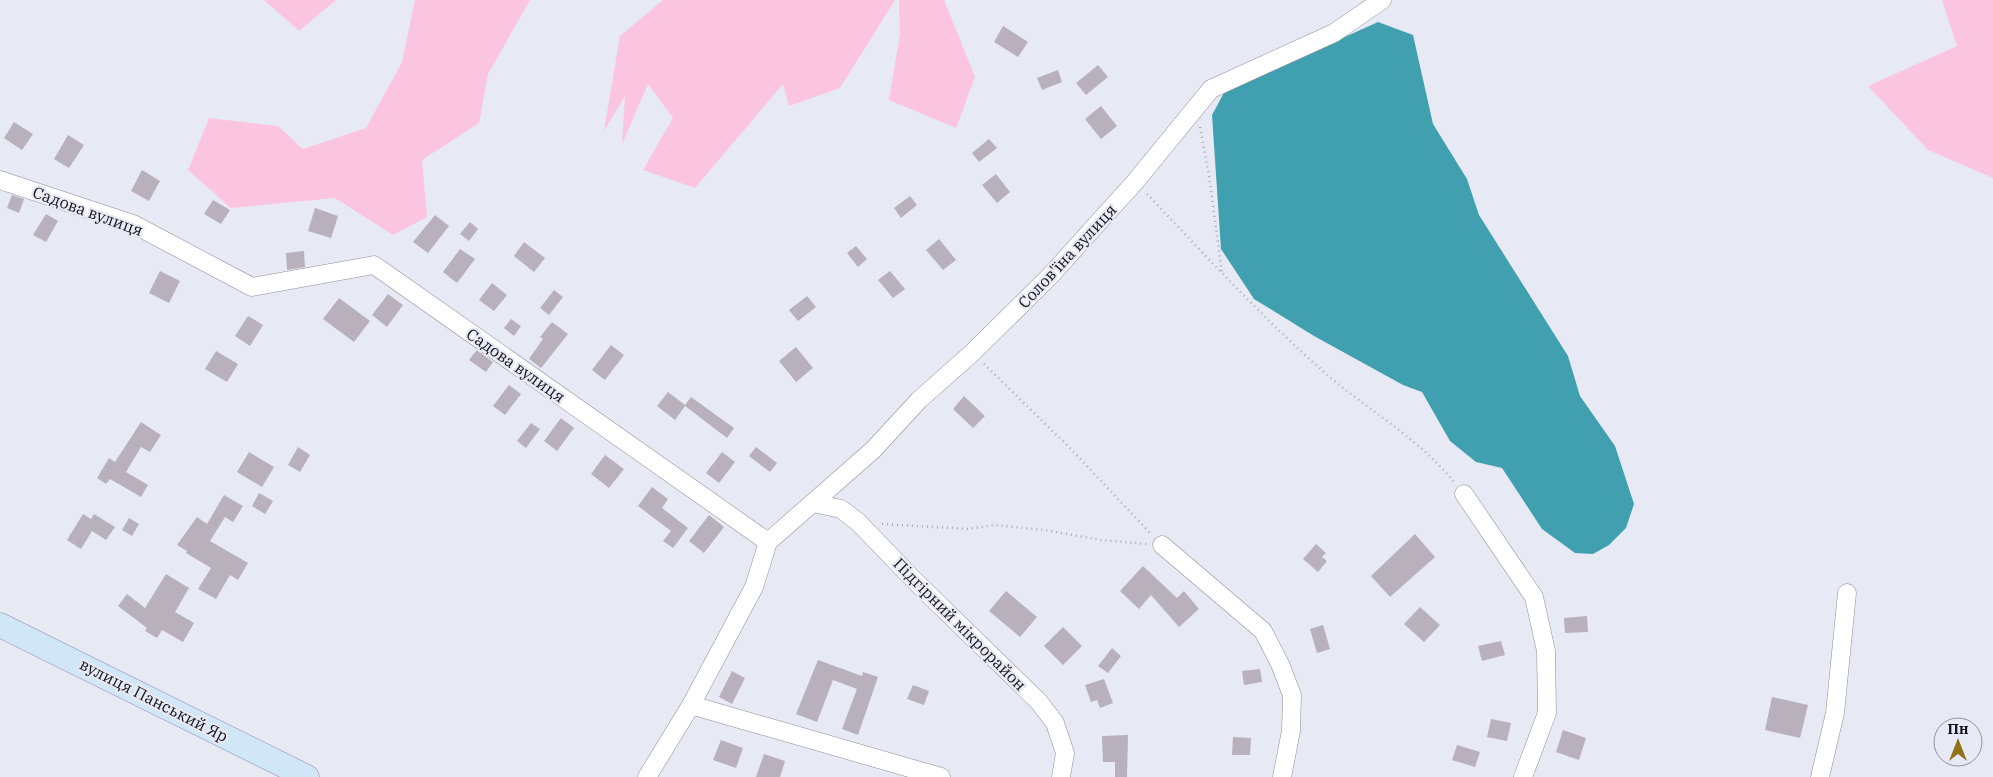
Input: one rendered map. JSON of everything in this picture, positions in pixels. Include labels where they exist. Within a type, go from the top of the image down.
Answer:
[{"type":"street","name":"Солов'їна вулиця","points":[[768,542],[873,450],[919,400],[972,353],[1050,276],[1135,182],[1211,89],[1334,33],[1382,0]]},
{"type":"street","name":"Садова вулиця","points":[[0,180],[133,224],[252,287],[374,265],[768,542]]},
{"type":"street","points":[[1464,494],[1534,597],[1546,651],[1547,712],[1523,777]]},
{"type":"street","name":"Підгірний мікрорайон","points":[[813,502],[841,509],[858,522],[1044,709],[1055,723],[1065,753],[1061,777]]},
{"type":"street","points":[[647,777],[691,705],[754,588],[768,542]]},
{"type":"street","points":[[1162,545],[1263,631],[1280,664],[1292,695],[1291,731],[1282,777]]},
{"type":"street","points":[[1820,777],[1835,713],[1847,593]]},
{"type":"street","name":"вулиця Панський Яр","points":[[0,625],[307,777]]},
{"type":"street","points":[[691,705],[941,777]]},
{"type":"path","points":[[1197,106],[1209,176],[1222,273]]},
{"type":"path","points":[[1135,182],[1253,305],[1333,379],[1433,459],[1464,494]]},
{"type":"path","points":[[972,353],[1068,446],[1162,545]]},
{"type":"path","points":[[858,522],[968,530],[994,525],[1044,530],[1101,540],[1162,545]]},
{"type":"shaded area","points":[[264,0],[336,0],[299,31]]},
{"type":"shaded area","points":[[415,0],[530,0],[488,74],[479,123],[422,160],[427,217],[393,235],[335,198],[231,208],[188,170],[209,118],[278,126],[303,149],[366,128],[402,62]]},
{"type":"shaded area","points":[[663,0],[895,0],[840,88],[789,106],[783,84],[695,188],[643,170],[673,118],[648,84],[622,144],[625,96],[604,131],[620,36]]},
{"type":"shaded area","points":[[899,0],[944,0],[975,77],[956,128],[889,100],[900,34]]},
{"type":"shaded area","points":[[1942,0],[1993,0],[1993,178],[1928,150],[1868,86],[1957,46]]},
{"type":"water","points":[[1378,22],[1413,35],[1433,124],[1467,179],[1479,215],[1568,356],[1580,396],[1615,446],[1634,504],[1626,528],[1609,545],[1593,554],[1575,553],[1542,529],[1502,468],[1476,462],[1450,441],[1422,392],[1403,385],[1314,336],[1254,299],[1221,249],[1212,115],[1225,91]]},
{"type":"building","points":[[1003,26],[1028,42],[1018,57],[994,42]]},
{"type":"building","points":[[1098,65],[1108,77],[1086,95],[1076,83]]},
{"type":"building","points":[[1058,70],[1062,82],[1042,90],[1037,78]]},
{"type":"building","points":[[1101,106],[1117,126],[1101,139],[1085,119]]},
{"type":"building","points":[[14,122],[33,134],[22,150],[4,138]]},
{"type":"building","points":[[68,135],[84,145],[69,168],[54,159]]},
{"type":"building","points":[[989,139],[997,148],[979,162],[972,153]]},
{"type":"building","points":[[142,170],[160,181],[149,201],[131,191]]},
{"type":"building","points":[[996,174],[1010,192],[997,203],[982,185]]},
{"type":"building","points":[[12,195],[24,199],[19,213],[7,208]]},
{"type":"building","points":[[910,196],[917,205],[901,218],[894,208]]},
{"type":"building","points":[[213,200],[230,210],[221,224],[204,214]]},
{"type":"building","points":[[315,208],[338,216],[331,238],[308,231]]},
{"type":"building","points":[[46,214],[58,221],[46,242],[33,235]]},
{"type":"building","points":[[435,215],[449,226],[428,253],[413,242]]},
{"type":"building","points":[[470,222],[478,229],[469,241],[460,234]]},
{"type":"building","points":[[939,239],[956,260],[943,270],[926,250]]},
{"type":"building","points":[[524,242],[545,258],[534,272],[514,256]]},
{"type":"building","points":[[856,246],[867,259],[858,267],[847,253]]},
{"type":"building","points":[[460,249],[475,259],[457,283],[443,272]]},
{"type":"building","points":[[304,251],[305,267],[287,270],[286,253]]},
{"type":"building","points":[[160,271],[180,281],[169,303],[149,293]]},
{"type":"building","points":[[890,271],[905,289],[893,298],[878,280]]},
{"type":"building","points":[[492,283],[507,295],[494,311],[479,300]]},
{"type":"building","points":[[554,290],[563,297],[549,315],[540,308]]},
{"type":"building","points":[[388,294],[403,305],[387,327],[372,315]]},
{"type":"building","points":[[807,296],[816,307],[798,321],[789,310]]},
{"type":"building","points":[[339,298],[370,321],[354,342],[323,319]]},
{"type":"building","points":[[248,316],[263,325],[250,346],[235,336]]},
{"type":"building","points":[[511,319],[521,326],[514,336],[504,328]]},
{"type":"building","points":[[552,322],[568,334],[541,368],[529,359],[543,339],[540,337]]},
{"type":"building","points":[[611,345],[624,355],[605,380],[592,370]]},
{"type":"building","points":[[796,347],[813,368],[796,382],[779,361]]},
{"type":"building","points":[[477,350],[493,362],[486,372],[469,360]]},
{"type":"building","points":[[216,351],[238,364],[227,382],[205,369]]},
{"type":"building","points":[[509,385],[521,394],[505,415],[493,406]]},
{"type":"building","points":[[668,392],[685,405],[691,397],[734,428],[727,438],[685,406],[675,420],[657,406]]},
{"type":"building","points":[[964,396],[985,416],[973,428],[953,409]]},
{"type":"building","points":[[561,418],[574,428],[557,451],[544,441]]},
{"type":"building","points":[[141,422],[161,435],[150,452],[141,447],[126,472],[148,485],[141,497],[110,479],[106,484],[97,478],[109,458],[115,462]]},
{"type":"building","points":[[531,423],[540,429],[526,448],[517,441]]},
{"type":"building","points":[[298,447],[310,455],[300,472],[288,465]]},
{"type":"building","points":[[756,447],[777,463],[770,472],[749,456]]},
{"type":"building","points":[[249,452],[274,467],[262,487],[237,472]]},
{"type":"building","points":[[722,452],[735,462],[719,483],[706,473]]},
{"type":"building","points":[[605,455],[624,469],[609,488],[591,474]]},
{"type":"building","points":[[652,487],[668,499],[662,508],[688,528],[673,548],[663,541],[671,531],[638,506]]},
{"type":"building","points":[[259,493],[273,501],[265,514],[252,506]]},
{"type":"building","points":[[224,495],[243,506],[233,522],[225,517],[210,541],[248,563],[238,580],[230,575],[216,599],[198,589],[211,568],[186,553],[187,551],[177,545],[197,517],[207,524]]},
{"type":"building","points":[[83,514],[91,519],[94,514],[115,527],[106,540],[92,531],[81,549],[67,540]]},
{"type":"building","points":[[709,515],[724,527],[704,553],[689,541]]},
{"type":"building","points":[[129,518],[139,524],[132,536],[122,530]]},
{"type":"building","points":[[1415,534],[1435,557],[1390,597],[1371,576]]},
{"type":"building","points":[[1316,544],[1326,553],[1322,557],[1327,561],[1318,572],[1303,559]]},
{"type":"building","points":[[1143,566],[1177,598],[1184,591],[1199,609],[1179,627],[1151,595],[1139,609],[1120,591]]},
{"type":"building","points":[[166,574],[189,588],[175,612],[194,623],[183,642],[162,630],[157,638],[145,631],[147,628],[118,606],[127,594],[145,608]]},
{"type":"building","points":[[1006,591],[1037,617],[1020,637],[989,611]]},
{"type":"building","points":[[1420,607],[1440,625],[1424,642],[1404,624]]},
{"type":"building","points":[[1587,616],[1588,632],[1565,633],[1564,618]]},
{"type":"building","points":[[1323,625],[1330,649],[1317,653],[1310,629]]},
{"type":"building","points":[[1063,627],[1082,646],[1063,665],[1044,646]]},
{"type":"building","points":[[1501,641],[1505,655],[1482,661],[1478,646]]},
{"type":"building","points":[[1112,648],[1121,656],[1108,673],[1098,666]]},
{"type":"building","points":[[818,660],[862,676],[863,672],[878,677],[858,735],[842,729],[857,689],[833,680],[817,722],[796,714]]},
{"type":"building","points":[[1260,669],[1262,682],[1244,685],[1242,671]]},
{"type":"building","points":[[732,671],[745,678],[732,704],[719,697]]},
{"type":"building","points":[[1104,679],[1113,703],[1100,708],[1097,700],[1091,702],[1085,685]]},
{"type":"building","points":[[913,685],[929,691],[924,705],[907,699]]},
{"type":"building","points":[[1772,697],[1808,705],[1800,738],[1765,730]]},
{"type":"building","points":[[1491,719],[1511,723],[1507,741],[1487,737]]},
{"type":"building","points":[[1563,730],[1586,738],[1579,760],[1556,752]]},
{"type":"building","points":[[1128,735],[1127,777],[1115,777],[1115,762],[1103,762],[1102,736]]},
{"type":"building","points":[[1233,737],[1251,738],[1250,755],[1232,755]]},
{"type":"building","points":[[721,740],[743,748],[736,768],[713,760]]},
{"type":"building","points":[[1457,745],[1480,752],[1475,767],[1452,760]]},
{"type":"building","points":[[764,754],[785,761],[780,777],[756,777]]}]
